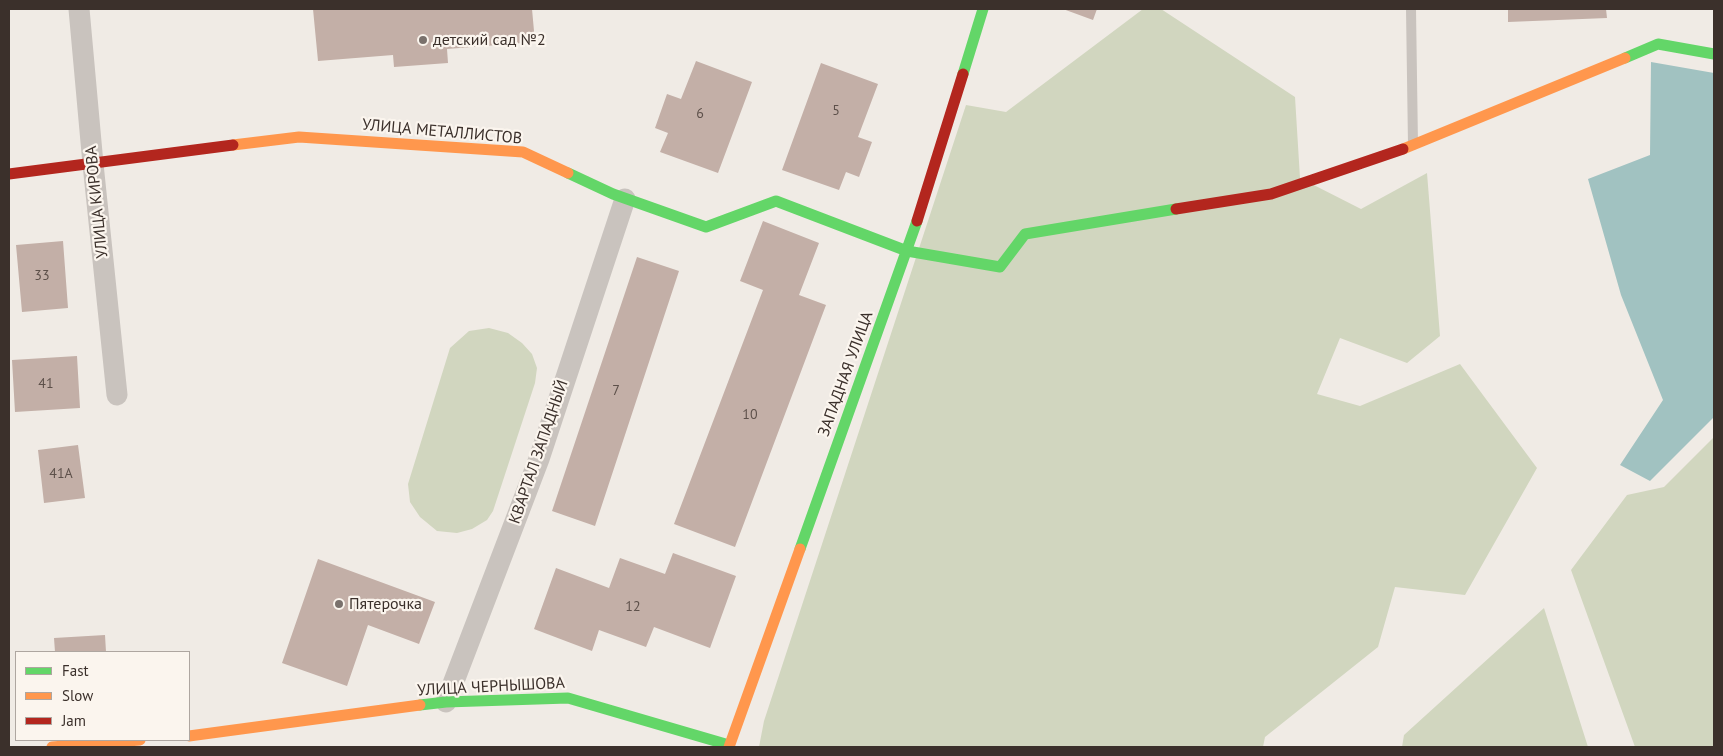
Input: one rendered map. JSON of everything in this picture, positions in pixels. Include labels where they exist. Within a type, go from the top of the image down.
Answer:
[{"type":"street","name":"УЛИЦА КИРОВА","points":[[79,9],[117,395]]},
{"type":"street","name":"ЗАПАДНАЯ УЛИЦА","points":[[729,746],[907,251],[983,9]]},
{"type":"street","points":[[1413,146],[1658,44],[1714,54]]},
{"type":"street","name":"УЛИЦА МЕТАЛЛИСТОВ","points":[[9,174],[299,137],[523,152],[625,199],[706,227],[776,201],[907,251],[1000,267],[1025,234],[1271,194],[1413,146]]},
{"type":"street","name":"КВАРТАЛ ЗАПАДНЫЙ","points":[[446,702],[539,459],[625,199]]},
{"type":"street","name":"УЛИЦА ЧЕРНЫШОВА","points":[[198,739],[446,702],[568,698],[729,746]]},
{"type":"street","points":[[52,747],[127,741]]},
{"type":"lane","points":[[1411,9],[1413,146]]},
{"type":"green space","points":[[1143,9],[1161,9],[1295,97],[1300,178],[1361,209],[1427,173],[1440,336],[1407,363],[1340,338],[1317,394],[1360,406],[1460,364],[1537,468],[1465,595],[1395,587],[1378,647],[1265,737],[1263,747],[759,747],[764,721],[966,105],[1006,112]]},
{"type":"green space","points":[[489,328],[508,333],[522,343],[532,354],[537,368],[535,383],[493,511],[487,520],[472,529],[457,533],[437,531],[420,517],[410,502],[408,484],[450,348],[469,331]]},
{"type":"green space","points":[[1714,437],[1714,747],[1635,747],[1571,570],[1627,495],[1664,487]]},
{"type":"green space","points":[[1544,608],[1588,747],[1402,747],[1404,735]]},
{"type":"water","points":[[1651,62],[1714,73],[1714,417],[1650,481],[1620,465],[1663,400],[1621,295],[1588,179],[1650,155]]},
{"type":"building","name":"детский сад №2","points":[[313,9],[532,9],[535,42],[447,49],[448,63],[394,67],[393,55],[318,61]]},
{"type":"building","points":[[1063,9],[1097,9],[1093,20]]},
{"type":"building","points":[[1508,9],[1606,9],[1607,18],[1508,22]]},
{"type":"building","points":[[696,61],[752,82],[718,173],[660,152],[668,133],[655,128],[667,94],[681,99]]},
{"type":"building","points":[[821,63],[878,84],[858,137],[872,142],[859,177],[846,172],[839,190],[782,170]]},
{"type":"building","points":[[763,221],[819,243],[799,295],[826,305],[735,547],[674,524],[763,290],[740,281]]},
{"type":"building","points":[[63,241],[68,308],[22,312],[16,245]]},
{"type":"building","points":[[637,257],[679,271],[595,526],[552,511]]},
{"type":"building","points":[[77,356],[80,408],[15,412],[12,360]]},
{"type":"building","points":[[78,445],[85,498],[44,503],[38,450]]},
{"type":"building","points":[[673,553],[736,576],[710,648],[654,627],[646,647],[599,630],[592,651],[534,629],[556,568],[609,588],[620,558],[665,574]]},
{"type":"building","name":"Пятерочка","points":[[318,559],[435,602],[419,644],[368,625],[347,686],[282,663]]},
{"type":"building","points":[[105,635],[106,651],[55,651],[54,638]]},
{"type":"traffic: fast","points":[[963,74],[983,9]]},
{"type":"traffic: fast","points":[[1625,58],[1658,44],[1714,54]]},
{"type":"traffic: fast","points":[[568,173],[613,194],[706,227],[776,201],[907,251],[1000,267],[1025,234],[1176,209]]},
{"type":"traffic: fast","points":[[800,549],[917,221]]},
{"type":"traffic: fast","points":[[420,705],[446,702],[568,698],[729,745]]},
{"type":"traffic: slow","points":[[1403,149],[1625,58]]},
{"type":"traffic: slow","points":[[233,145],[299,137],[523,152],[568,173]]},
{"type":"traffic: slow","points":[[729,747],[800,549]]},
{"type":"traffic: slow","points":[[190,736],[420,705]]},
{"type":"traffic: slow","points":[[52,747],[127,741]]},
{"type":"traffic: jam","points":[[917,221],[963,74]]},
{"type":"traffic: jam","points":[[9,174],[233,145]]},
{"type":"traffic: jam","points":[[1176,209],[1271,194],[1403,149]]},
{"type":"place","name":"детский сад №2","points":[[423,40]]},
{"type":"place","name":"Пятерочка","points":[[339,604]]}]
